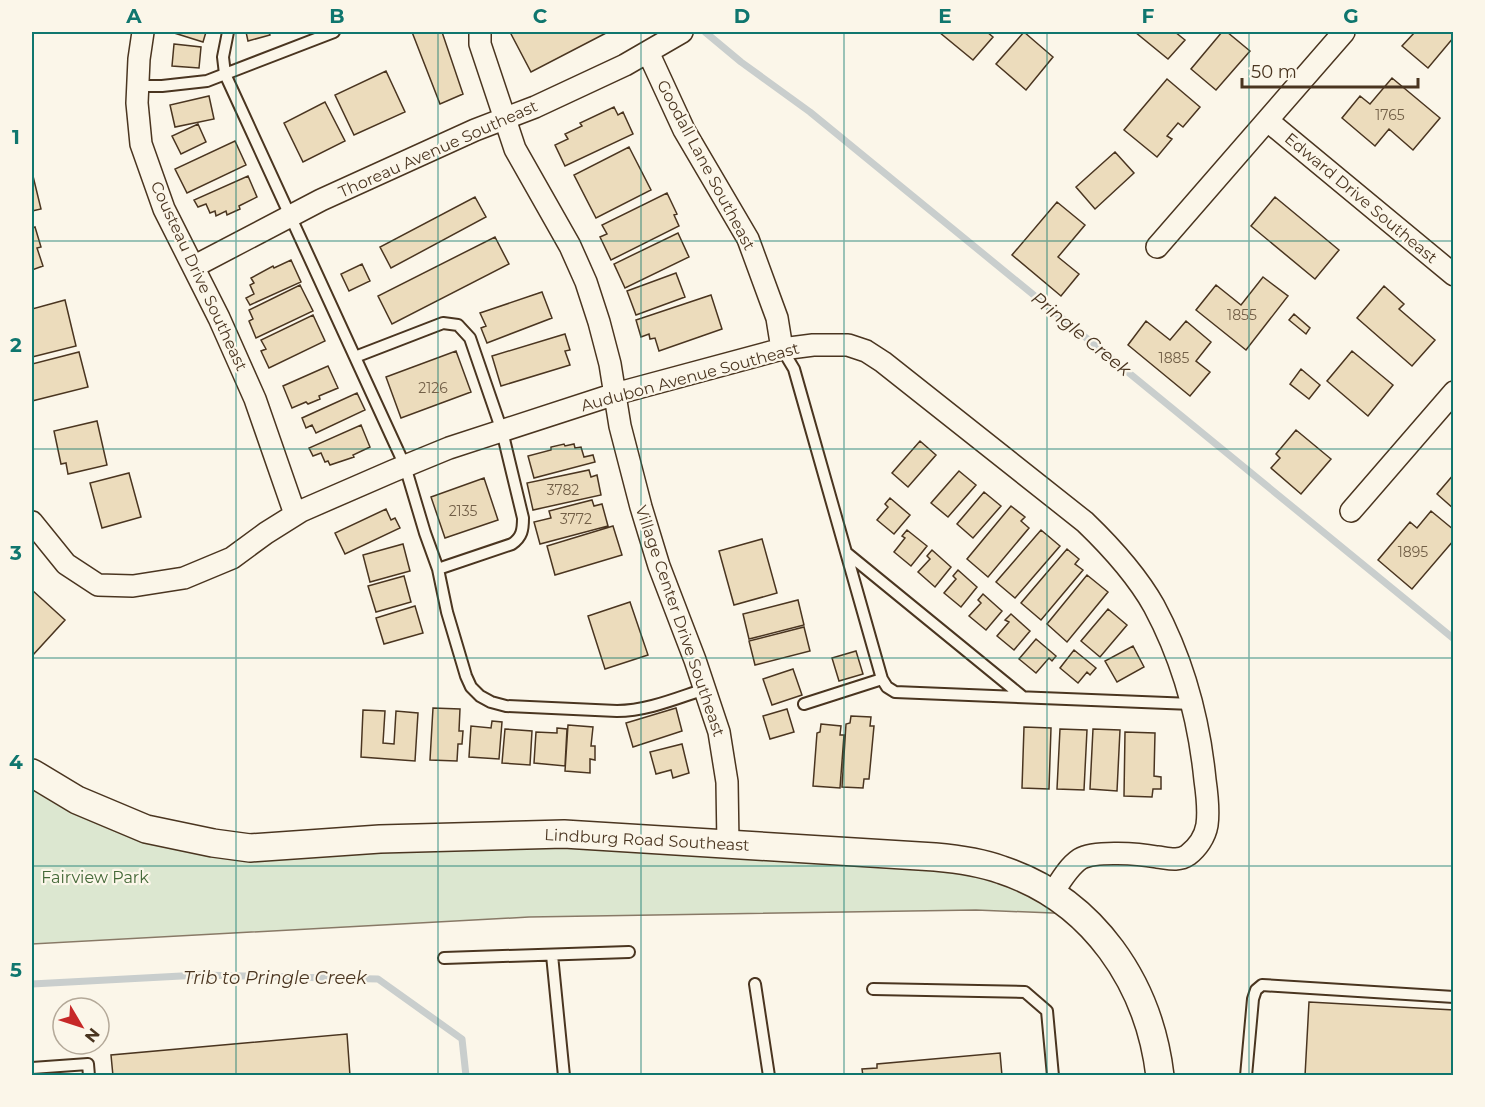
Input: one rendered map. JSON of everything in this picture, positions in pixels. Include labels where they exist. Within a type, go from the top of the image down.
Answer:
[{"type":"street","name":"Cousteau Drive Southeast","points":[[143,32],[137,103],[141,144],[164,208],[180,242],[195,266],[255,399],[295,514]]},
{"type":"street","name":"Village Center Drive Southeast","points":[[480,32],[480,44],[516,149],[548,205],[586,282],[599,322],[620,426],[659,567],[719,732],[725,761],[728,844]]},
{"type":"street","points":[[1157,247],[1344,32]]},
{"type":"street","name":"Thoreau Avenue Southeast","points":[[195,266],[321,200],[625,65],[675,37]]},
{"type":"street","name":"Goodall Lane Southeast","points":[[648,52],[684,130],[747,239],[777,318],[782,349]]},
{"type":"street","name":"Edward Drive Southeast","points":[[1268,121],[1454,275]]},
{"type":"street","name":"Audubon Avenue Southeast","points":[[32,522],[66,564],[98,585],[133,586],[184,578],[232,558],[295,514],[449,448],[615,394],[782,349],[832,343],[866,351],[1085,522],[1114,549],[1153,606],[1183,672],[1202,752],[1207,825],[1204,837],[1185,857],[1174,860],[1149,856],[1092,854],[1082,857],[1074,864],[1052,894]]},
{"type":"street","points":[[1351,511],[1454,392]]},
{"type":"street","name":"Lindburg Road Southeast","points":[[32,776],[77,800],[146,829],[250,848],[380,839],[564,834],[962,860],[1003,870],[1024,878],[1052,894],[1099,934],[1130,975],[1143,1002],[1157,1049],[1160,1076]]},
{"type":"lane","points":[[228,32],[223,57],[225,74],[405,466],[424,532],[438,569],[450,623],[471,687],[491,702],[506,706],[629,711],[705,689]]},
{"type":"lane","points":[[138,86],[207,81],[334,32]]},
{"type":"lane","points":[[355,357],[443,323],[458,325],[471,338],[502,431],[523,518],[523,532],[512,544],[438,569]]},
{"type":"lane","points":[[782,349],[794,369],[882,679],[887,687],[895,692],[1192,704]]},
{"type":"lane","points":[[848,554],[1023,697]]},
{"type":"lane","points":[[804,704],[882,679]]},
{"type":"lane","points":[[444,958],[630,952]]},
{"type":"lane","points":[[552,955],[564,1076]]},
{"type":"lane","points":[[755,984],[768,1076]]},
{"type":"lane","points":[[1246,1076],[1253,999],[1256,990],[1262,985],[1454,997]]},
{"type":"lane","points":[[873,988],[1025,992],[1047,1011],[1053,1076]]},
{"type":"lane","points":[[32,1068],[88,1064],[89,1076]]},
{"type":"green space","name":"Fairview Park","points":[[32,773],[213,843],[380,839],[935,857],[1078,914],[976,910],[529,917],[32,944]]},
{"type":"building","points":[[171,32],[206,32],[203,42]]},
{"type":"building","points":[[246,32],[269,32],[270,35],[248,41]]},
{"type":"building","points":[[412,32],[442,32],[463,94],[440,104]]},
{"type":"building","points":[[510,32],[608,32],[531,72]]},
{"type":"building","points":[[939,32],[987,32],[993,37],[973,60]]},
{"type":"building","points":[[1024,32],[1053,57],[1026,90],[996,64]]},
{"type":"building","points":[[1135,32],[1175,32],[1185,40],[1168,59]]},
{"type":"building","points":[[1222,32],[1227,32],[1250,51],[1216,90],[1191,69]]},
{"type":"building","points":[[1415,32],[1454,32],[1454,37],[1428,68],[1402,46]]},
{"type":"building","points":[[174,44],[201,47],[199,68],[172,66]]},
{"type":"building","points":[[386,71],[405,112],[354,135],[335,95]]},
{"type":"building","points":[[1392,78],[1440,118],[1413,150],[1389,129],[1375,146],[1342,118],[1360,96],[1370,104]]},
{"type":"building","points":[[1167,79],[1200,107],[1183,127],[1178,123],[1167,136],[1172,139],[1157,157],[1124,130]]},
{"type":"building","points":[[209,96],[214,119],[175,127],[170,105]]},
{"type":"building","points":[[325,102],[345,141],[303,162],[284,123]]},
{"type":"building","points":[[614,107],[618,115],[623,112],[633,134],[565,166],[555,145],[568,139],[565,134],[582,126],[580,123]]},
{"type":"building","points":[[198,124],[206,142],[181,154],[172,136]]},
{"type":"building","points":[[235,141],[246,165],[187,193],[175,169]]},
{"type":"building","points":[[629,147],[651,190],[596,218],[574,175]]},
{"type":"building","points":[[1115,152],[1134,173],[1095,209],[1076,187]]},
{"type":"building","points":[[32,172],[41,209],[32,211]]},
{"type":"building","points":[[248,176],[257,197],[227,215],[226,211],[216,216],[215,211],[210,213],[206,204],[198,207],[194,200]]},
{"type":"building","points":[[667,193],[677,214],[674,215],[679,226],[611,260],[600,237],[607,234],[602,225]]},
{"type":"building","points":[[475,197],[486,217],[391,268],[380,247]]},
{"type":"building","points":[[1275,197],[1339,250],[1315,279],[1251,226]]},
{"type":"building","points":[[1057,202],[1085,225],[1058,257],[1079,274],[1061,296],[1012,255]]},
{"type":"building","points":[[35,227],[41,247],[37,248],[43,266],[32,270],[32,228]]},
{"type":"building","points":[[678,233],[689,257],[625,288],[614,264]]},
{"type":"building","points":[[495,237],[509,264],[392,324],[378,296]]},
{"type":"building","points":[[291,260],[301,282],[250,305],[246,298],[254,294],[250,285],[254,283],[251,278],[273,266],[274,268]]},
{"type":"building","points":[[362,264],[370,281],[349,291],[341,274]]},
{"type":"building","points":[[676,273],[685,297],[636,315],[627,291]]},
{"type":"building","points":[[1263,277],[1288,296],[1246,350],[1196,310],[1216,285],[1241,305]]},
{"type":"building","points":[[300,285],[313,311],[256,338],[249,321],[253,319],[249,310]]},
{"type":"building","points":[[1384,286],[1404,304],[1399,309],[1435,340],[1412,366],[1357,318]]},
{"type":"building","points":[[542,292],[552,318],[487,343],[481,328],[486,326],[480,313]]},
{"type":"building","points":[[711,295],[722,329],[659,351],[655,338],[650,339],[649,334],[641,337],[636,320]]},
{"type":"building","points":[[65,300],[76,346],[32,357],[32,309]]},
{"type":"building","points":[[1294,314],[1310,328],[1306,334],[1289,320]]},
{"type":"building","points":[[313,315],[325,341],[269,368],[261,351],[266,349],[261,340]]},
{"type":"building","points":[[1146,321],[1170,340],[1186,321],[1211,342],[1196,361],[1210,372],[1190,396],[1128,345]]},
{"type":"building","points":[[565,334],[570,350],[565,351],[570,365],[501,386],[492,356]]},
{"type":"building","points":[[456,351],[471,392],[401,418],[386,377]]},
{"type":"building","points":[[1352,351],[1393,385],[1368,416],[1327,381]]},
{"type":"building","points":[[79,352],[88,387],[32,401],[32,364]]},
{"type":"building","points":[[328,366],[338,388],[319,396],[320,399],[292,408],[283,386]]},
{"type":"building","points":[[1301,369],[1320,385],[1309,399],[1290,384]]},
{"type":"building","points":[[357,393],[365,410],[316,433],[312,425],[306,428],[302,418]]},
{"type":"building","points":[[97,421],[107,465],[68,474],[66,463],[61,464],[54,431]]},
{"type":"building","points":[[361,425],[370,447],[353,455],[354,457],[330,465],[328,461],[325,462],[321,453],[313,456],[309,448]]},
{"type":"building","points":[[1296,430],[1331,459],[1301,494],[1271,468],[1280,458],[1276,454]]},
{"type":"building","points":[[920,441],[936,455],[908,487],[892,473]]},
{"type":"building","points":[[564,444],[565,446],[574,444],[575,448],[581,447],[584,457],[593,455],[595,462],[534,478],[528,456]]},
{"type":"building","points":[[589,470],[591,477],[597,475],[601,495],[533,510],[527,483]]},
{"type":"building","points":[[959,471],[976,485],[948,517],[931,503]]},
{"type":"building","points":[[129,473],[141,517],[102,528],[90,483]]},
{"type":"building","points":[[1454,474],[1454,509],[1437,494]]},
{"type":"building","points":[[484,478],[498,520],[445,538],[431,497]]},
{"type":"building","points":[[984,492],[1001,506],[973,538],[957,524]]},
{"type":"building","points":[[890,498],[910,515],[894,534],[877,520],[888,507],[885,504]]},
{"type":"building","points":[[592,500],[594,506],[602,504],[608,526],[540,544],[534,522],[551,518],[549,511]]},
{"type":"building","points":[[1011,506],[1025,517],[1021,521],[1029,528],[988,577],[967,559]]},
{"type":"building","points":[[386,509],[391,520],[395,518],[400,528],[345,554],[335,533]]},
{"type":"building","points":[[1431,511],[1454,530],[1454,540],[1412,589],[1378,560],[1410,522],[1417,528]]},
{"type":"building","points":[[613,526],[622,555],[555,575],[547,546]]},
{"type":"building","points":[[907,530],[927,546],[911,566],[894,552],[905,538],[902,536]]},
{"type":"building","points":[[1041,530],[1060,546],[1015,598],[996,582]]},
{"type":"building","points":[[762,539],[777,593],[734,605],[719,551]]},
{"type":"building","points":[[403,544],[410,571],[370,582],[363,555]]},
{"type":"building","points":[[1067,549],[1079,559],[1075,564],[1083,570],[1041,620],[1021,603]]},
{"type":"building","points":[[932,550],[951,567],[935,587],[918,572],[930,559],[927,556]]},
{"type":"building","points":[[958,570],[977,587],[961,607],[944,593],[956,579],[953,576]]},
{"type":"building","points":[[1087,575],[1108,592],[1067,642],[1047,624]]},
{"type":"building","points":[[404,576],[411,602],[376,612],[368,586]]},
{"type":"building","points":[[32,590],[65,620],[32,656]]},
{"type":"building","points":[[983,594],[1002,611],[986,630],[969,616],[981,603],[978,600]]},
{"type":"building","points":[[798,600],[804,625],[749,639],[743,614]]},
{"type":"building","points":[[630,602],[648,655],[605,669],[588,616]]},
{"type":"building","points":[[415,606],[423,633],[384,644],[376,618]]},
{"type":"building","points":[[1108,609],[1127,625],[1100,657],[1081,641]]},
{"type":"building","points":[[1011,614],[1030,631],[1014,650],[997,636],[1009,622],[1005,620]]},
{"type":"building","points":[[804,627],[810,651],[755,665],[749,641]]},
{"type":"building","points":[[1036,639],[1056,656],[1052,661],[1049,658],[1036,673],[1019,659]]},
{"type":"building","points":[[1133,646],[1144,667],[1117,682],[1105,661]]},
{"type":"building","points":[[1074,650],[1096,668],[1090,675],[1087,672],[1078,683],[1060,668]]},
{"type":"building","points":[[856,651],[863,674],[839,681],[832,658]]},
{"type":"building","points":[[793,669],[802,695],[772,705],[763,679]]},
{"type":"building","points":[[433,708],[460,709],[459,731],[463,731],[462,744],[458,744],[457,761],[430,760]]},
{"type":"building","points":[[676,708],[682,731],[633,747],[626,723]]},
{"type":"building","points":[[787,709],[794,732],[770,739],[763,716]]},
{"type":"building","points":[[363,710],[385,711],[383,743],[394,744],[396,711],[418,713],[415,761],[361,757]]},
{"type":"building","points":[[851,716],[871,717],[870,726],[874,726],[869,779],[864,779],[863,788],[842,787],[846,724],[850,723]]},
{"type":"building","points":[[492,721],[502,722],[499,759],[469,757],[471,726],[491,728]]},
{"type":"building","points":[[821,724],[841,726],[840,735],[844,735],[840,788],[813,786],[817,733],[820,732]]},
{"type":"building","points":[[568,725],[593,727],[591,746],[595,746],[595,760],[590,759],[590,773],[565,771]]},
{"type":"building","points":[[1024,727],[1051,728],[1049,789],[1022,788]]},
{"type":"building","points":[[557,728],[567,729],[565,766],[534,763],[536,732],[557,733]]},
{"type":"building","points":[[505,729],[532,731],[530,765],[502,763]]},
{"type":"building","points":[[1060,729],[1087,730],[1084,790],[1057,789]]},
{"type":"building","points":[[1093,729],[1120,730],[1117,791],[1090,789]]},
{"type":"building","points":[[1125,732],[1155,733],[1154,776],[1161,777],[1161,789],[1153,789],[1152,797],[1124,796]]},
{"type":"building","points":[[682,744],[689,773],[673,778],[671,770],[656,774],[650,752]]},
{"type":"building","points":[[1309,1002],[1454,1010],[1454,1076],[1305,1076]]},
{"type":"building","points":[[347,1034],[350,1076],[113,1076],[111,1055]]},
{"type":"building","points":[[1000,1053],[1002,1076],[863,1076],[862,1069],[877,1068],[877,1064]]},
{"type":"waterway","name":"Pringle Creek","points":[[705,32],[741,62],[810,112],[1454,639]]},
{"type":"waterway","name":"Trib to Pringle Creek","points":[[32,984],[200,975],[378,979],[462,1039],[466,1076]]}]
